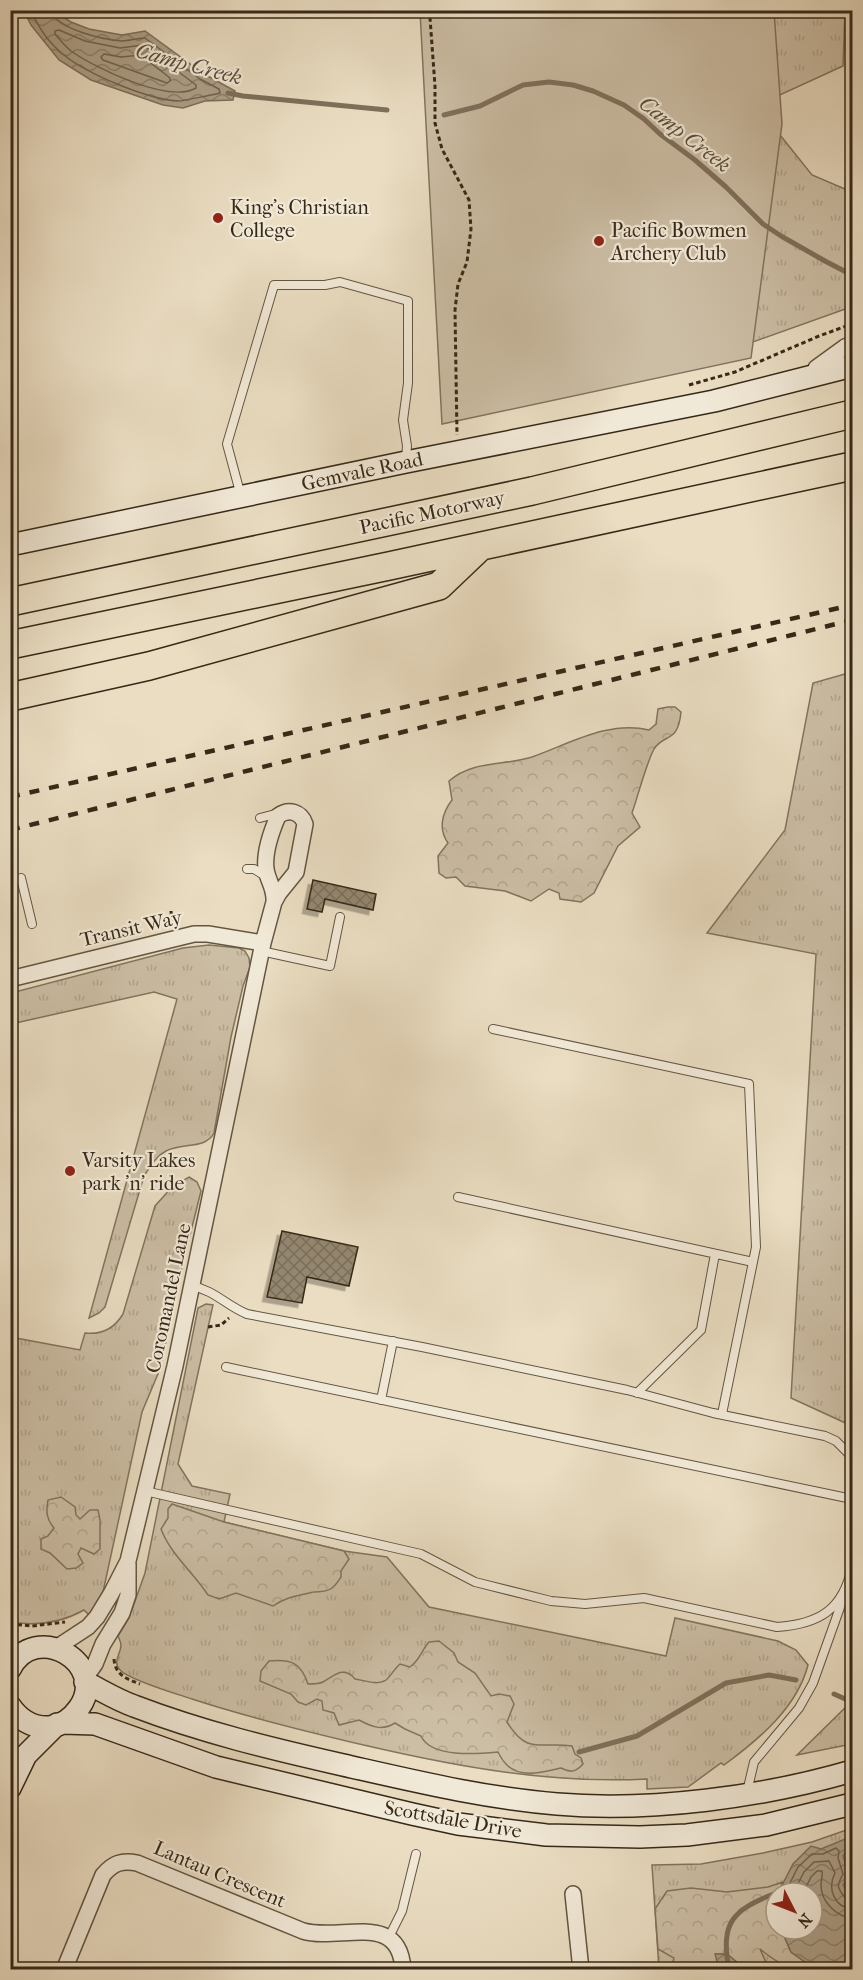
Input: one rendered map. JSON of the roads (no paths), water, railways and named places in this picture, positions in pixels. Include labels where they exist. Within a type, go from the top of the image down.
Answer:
[{"type":"highway","name":"Pacific Motorway","points":[[10,602],[532,491],[852,414]]},
{"type":"highway","points":[[10,645],[852,466]]},
{"type":"highway","points":[[10,697],[149,666],[439,586],[482,545]]},
{"type":"main road","name":"Gemvale Road","points":[[714,401],[852,357]]},
{"type":"main road","name":"Gemvale Road","points":[[10,545],[449,453],[714,401],[852,366]]},
{"type":"main road","points":[[10,1643],[34,1648],[56,1648],[71,1656],[80,1666],[85,1680],[85,1692],[74,1715],[60,1724],[26,1755],[10,1788]]},
{"type":"main road","points":[[10,1669],[22,1654],[34,1648]]},
{"type":"main road","name":"Scottsdale Drive","points":[[85,1680],[132,1705],[220,1735],[339,1764],[483,1795],[558,1804],[643,1805],[746,1794],[803,1784],[852,1771]]},
{"type":"main road","name":"Scottsdale Drive","points":[[10,1706],[25,1721],[37,1726],[95,1724],[216,1767],[458,1824],[546,1835],[640,1837],[687,1835],[766,1825],[852,1804]]},
{"type":"street","points":[[816,368],[845,346],[852,344]]},
{"type":"street","name":"Coromandel Lane","points":[[56,1648],[88,1627],[97,1617],[128,1561],[192,1286],[262,947],[274,902],[283,887],[293,877],[305,824],[298,813],[292,811],[283,812],[278,816],[266,861],[266,871],[273,886],[274,902]]},
{"type":"street","name":"Transit Way","points":[[10,979],[194,934],[208,934],[262,947]]},
{"type":"street","name":"Coromandel Lane","points":[[85,1680],[122,1613],[128,1595],[128,1561]]},
{"type":"street","name":"Lantau Crescent","points":[[64,1970],[103,1875],[117,1863],[126,1861],[137,1863],[303,1931],[323,1935],[380,1932],[389,1937]]},
{"type":"street","points":[[573,1894],[581,1970]]},
{"type":"street","points":[[389,1937],[400,1950],[403,1970]]},
{"type":"lane","points":[[242,497],[227,444],[274,285],[325,285],[340,282],[408,301],[408,383],[403,420],[407,446],[406,462]]},
{"type":"lane","points":[[261,818],[283,812]]},
{"type":"lane","points":[[247,869],[255,869],[278,882],[285,882],[293,877]]},
{"type":"lane","points":[[21,878],[32,924]]},
{"type":"lane","points":[[262,947],[330,966],[340,917]]},
{"type":"lane","points":[[493,1029],[749,1084],[756,1247],[722,1414]]},
{"type":"lane","points":[[458,1197],[753,1262]]},
{"type":"lane","points":[[637,1393],[701,1330],[715,1254]]},
{"type":"lane","points":[[192,1286],[214,1293],[237,1310],[247,1314],[393,1341],[825,1436],[836,1441],[852,1457]]},
{"type":"lane","points":[[381,1400],[393,1341]]},
{"type":"lane","points":[[226,1367],[852,1499]]},
{"type":"lane","points":[[146,1491],[421,1554],[475,1582],[571,1604],[644,1598],[777,1627],[811,1622],[831,1609],[844,1594]]},
{"type":"lane","points":[[746,1794],[754,1762],[799,1707],[813,1683],[852,1567]]},
{"type":"lane","points":[[389,1937],[402,1911],[416,1854]]},
{"type":"water","points":[[24,11],[54,11],[71,22],[89,29],[122,35],[145,31],[204,74],[235,91],[233,100],[205,101],[183,108],[163,105],[91,80],[59,60],[31,25]]},
{"type":"water","points":[[850,1837],[852,1846],[843,1856],[850,1876],[843,1885],[852,1898],[852,1969],[815,1969],[791,1952],[786,1941],[824,1941],[824,1881],[784,1881],[793,1864],[811,1846],[821,1849]]},
{"type":"water","points":[[715,1954],[727,1954],[745,1969],[719,1969]]},
{"type":"waterway","name":"Camp Creek","points":[[444,115],[480,106],[523,85],[549,82],[573,85],[593,91],[624,105],[644,119],[726,187],[763,224],[825,261],[852,273]]},
{"type":"waterway","name":"Camp Creek","points":[[228,93],[387,110]]},
{"type":"waterway","points":[[579,1752],[637,1736],[726,1683],[769,1675],[796,1680]]},
{"type":"waterway","points":[[834,1694],[852,1702]]},
{"type":"waterway","name":"Camp Creek","points":[[729,1970],[726,1940],[733,1919],[749,1905],[764,1898]]},
{"type":"railway","points":[[10,797],[852,605]]},
{"type":"railway","points":[[10,830],[852,620]]},
{"type":"place","name":"King's Christian College","points":[[218,218]]},
{"type":"place","name":"Pacific Bowmen Archery Club","points":[[599,241]]},
{"type":"place","name":"Varsity Lakes park 'n' ride","points":[[70,1171]]}]
